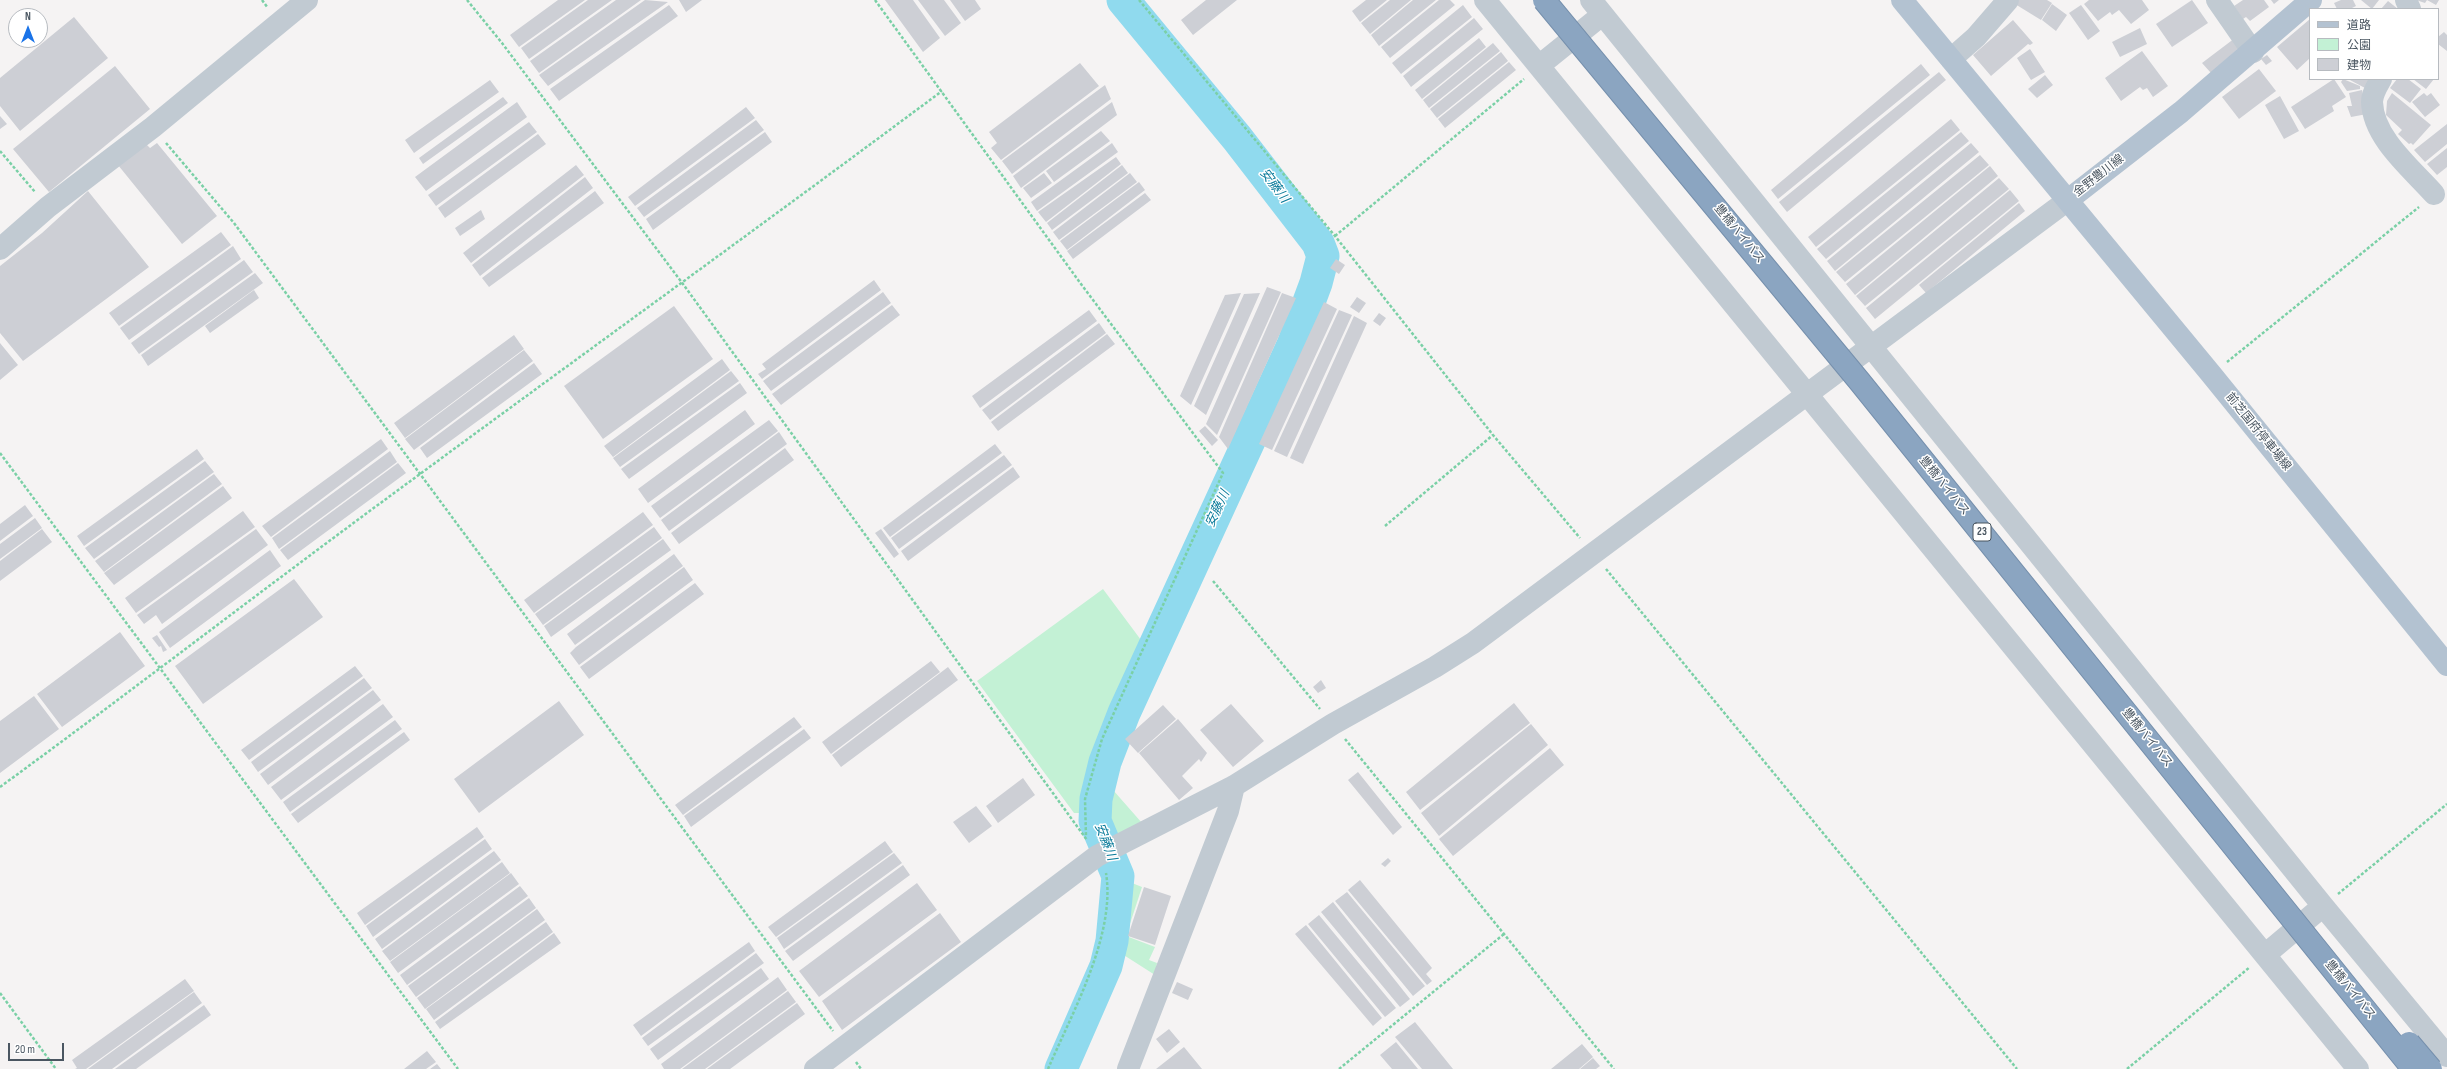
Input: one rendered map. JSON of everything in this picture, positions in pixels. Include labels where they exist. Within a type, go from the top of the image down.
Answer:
[{"type":"highway","name":"豊橋バイパス","points":[[1544,0],[1860,382],[2413,1069]]},
{"type":"highway","name":"豊橋バイパス","points":[[1563,0],[1870,374],[2430,1069]]},
{"type":"main road","name":"金野豊川線","points":[[1902,0],[2068,200],[2181,112],[2253,52],[2311,0]]},
{"type":"main road","name":"前芝国府停車場線","points":[[2068,200],[2212,374],[2447,665]]},
{"type":"street","points":[[0,249],[48,207],[153,127],[307,0]]},
{"type":"street","points":[[1485,0],[1540,65],[1808,393],[2266,954],[2358,1069]]},
{"type":"street","points":[[1951,59],[1976,37],[2008,0]]},
{"type":"street","points":[[2217,0],[2253,52]]},
{"type":"street","points":[[1540,65],[1597,7],[2322,906],[2447,1056]]},
{"type":"street","points":[[2381,80],[2372,102],[2378,127],[2388,142],[2434,194]]},
{"type":"street","points":[[815,1069],[1100,849],[1234,786],[1333,724],[1435,667],[1473,643],[2068,200]]},
{"type":"street","points":[[1128,1069],[1228,811],[1234,786]]},
{"type":"street","points":[[2266,954],[2322,906]]},
{"type":"path","points":[[467,0],[502,43],[683,284],[1100,849]]},
{"type":"path","points":[[875,0],[1081,284],[1223,473],[1102,739],[1085,799],[1100,849],[1108,888],[1100,946],[1048,1069]]},
{"type":"path","points":[[1139,0],[1335,236],[1494,435],[1594,554],[2016,1069]]},
{"type":"path","points":[[1335,236],[1540,65]]},
{"type":"path","points":[[0,787],[162,668],[418,474],[683,284],[942,91]]},
{"type":"path","points":[[153,127],[234,223],[418,474],[845,1047]]},
{"type":"path","points":[[0,151],[48,207]]},
{"type":"path","points":[[2212,374],[2434,194]]},
{"type":"path","points":[[1385,526],[1494,435]]},
{"type":"path","points":[[0,453],[162,668],[458,1069]]},
{"type":"path","points":[[1213,581],[1333,724],[1614,1069]]},
{"type":"path","points":[[2322,906],[2447,804]]},
{"type":"path","points":[[1339,1069],[1504,934]]},
{"type":"path","points":[[2127,1069],[2266,954]]},
{"type":"path","points":[[0,993],[56,1069]]},
{"type":"green space","points":[[1103,589],[1141,640],[1098,746],[1086,790],[1082,813],[1074,813],[977,681]]},
{"type":"green space","points":[[1106,782],[1142,823],[1108,842],[1102,824]]},
{"type":"green space","points":[[1122,879],[1142,887],[1126,936],[1155,947],[1149,960],[1157,963],[1155,975],[1119,952]]},
{"type":"building","points":[[558,0],[585,0],[519,47],[510,35]]},
{"type":"building","points":[[588,0],[612,0],[529,59],[521,48]]},
{"type":"building","points":[[616,0],[641,0],[539,73],[530,61]]},
{"type":"building","points":[[645,0],[668,2],[548,86],[539,75]]},
{"type":"building","points":[[679,0],[702,0],[686,12]]},
{"type":"building","points":[[885,0],[913,0],[940,38],[923,52]]},
{"type":"building","points":[[918,0],[944,0],[961,23],[945,36]]},
{"type":"building","points":[[950,0],[975,0],[981,9],[965,21]]},
{"type":"building","points":[[1206,0],[1237,0],[1193,35],[1181,20]]},
{"type":"building","points":[[1366,0],[1387,0],[1360,22],[1352,11]]},
{"type":"building","points":[[1390,0],[1411,0],[1370,34],[1361,23]]},
{"type":"building","points":[[1413,0],[1436,0],[1379,46],[1371,35]]},
{"type":"building","points":[[1439,0],[1450,0],[1455,5],[1390,58],[1381,47]]},
{"type":"building","points":[[2018,0],[2047,0],[2052,3],[2041,20],[2015,4]]},
{"type":"building","points":[[2089,0],[2142,0],[2149,10],[2131,24],[2119,10],[2112,15],[2110,12],[2098,21],[2084,4]]},
{"type":"building","points":[[2192,0],[2208,23],[2172,47],[2156,24]]},
{"type":"building","points":[[2243,0],[2264,0],[2269,7],[2250,21],[2246,17],[2243,19],[2234,6]]},
{"type":"building","points":[[2271,0],[2279,0],[2274,4]]},
{"type":"building","points":[[2341,0],[2353,0],[2356,6],[2352,8],[2336,8],[2334,3]]},
{"type":"building","points":[[2361,0],[2379,0],[2373,8]]},
{"type":"building","points":[[2416,0],[2427,0],[2425,3]]},
{"type":"building","points":[[2427,0],[2439,0],[2436,5]]},
{"type":"building","points":[[2388,1],[2397,8],[2382,8]]},
{"type":"building","points":[[2052,4],[2067,15],[2056,31],[2042,20]]},
{"type":"building","points":[[669,5],[678,16],[559,101],[550,89]]},
{"type":"building","points":[[1463,5],[1472,17],[1401,74],[1392,63]]},
{"type":"building","points":[[2081,5],[2100,31],[2088,40],[2069,13]]},
{"type":"building","points":[[74,17],[108,58],[20,131],[0,106],[0,78],[36,48],[48,48],[48,38]]},
{"type":"building","points":[[1474,18],[1483,29],[1411,87],[1403,76]]},
{"type":"building","points":[[2013,20],[2033,43],[2030,45],[2028,44],[1991,76],[1973,55]]},
{"type":"building","points":[[2309,20],[2309,59],[2297,70],[2277,47]]},
{"type":"building","points":[[2140,28],[2147,44],[2120,57],[2112,42]]},
{"type":"building","points":[[2444,32],[2447,35],[2447,51],[2439,45],[2439,36]]},
{"type":"building","points":[[1479,38],[1486,47],[1422,99],[1415,90]]},
{"type":"building","points":[[2235,38],[2242,45],[2211,73],[2202,63]]},
{"type":"building","points":[[1493,43],[1500,51],[1429,108],[1423,100]]},
{"type":"building","points":[[2030,49],[2045,72],[2031,80],[2017,58]]},
{"type":"building","points":[[2142,51],[2168,86],[2153,97],[2147,88],[2143,90],[2140,87],[2121,101],[2105,78]]},
{"type":"building","points":[[1501,52],[1508,61],[1437,118],[1430,109]]},
{"type":"building","points":[[2267,55],[2272,61],[2266,65],[2261,59]]},
{"type":"building","points":[[1509,62],[1516,70],[1445,128],[1438,119]]},
{"type":"building","points":[[1080,63],[1099,86],[1001,160],[991,148],[997,143],[989,132]]},
{"type":"building","points":[[1921,64],[1930,75],[1778,199],[1771,190]]},
{"type":"building","points":[[115,66],[150,109],[49,192],[13,149]]},
{"type":"building","points":[[2259,69],[2276,91],[2239,119],[2222,97]]},
{"type":"building","points":[[1939,72],[1946,80],[1787,212],[1779,202]]},
{"type":"building","points":[[2045,75],[2053,85],[2037,98],[2028,89]]},
{"type":"building","points":[[490,80],[499,92],[414,153],[405,140]]},
{"type":"building","points":[[2332,80],[2335,80],[2346,97],[2332,106],[2334,111],[2305,129],[2291,107]]},
{"type":"building","points":[[2342,80],[2345,80],[2360,86],[2360,89],[2347,91],[2341,82]]},
{"type":"building","points":[[2350,80],[2369,80],[2365,88]]},
{"type":"building","points":[[2396,80],[2409,80],[2421,89],[2410,103],[2390,88]]},
{"type":"building","points":[[2414,80],[2433,80],[2426,89]]},
{"type":"building","points":[[1105,85],[1111,99],[1012,174],[1002,161]]},
{"type":"building","points":[[2362,90],[2367,114],[2351,117],[2347,106],[2352,106],[2349,93]]},
{"type":"building","points":[[2392,93],[2431,125],[2413,145],[2411,143],[2409,144],[2398,134],[2402,130],[2386,115],[2387,101]]},
{"type":"building","points":[[2424,93],[2427,96],[2431,93],[2440,105],[2425,117],[2412,102]]},
{"type":"building","points":[[2280,96],[2299,131],[2284,139],[2265,105]]},
{"type":"building","points":[[503,97],[508,103],[423,164],[419,158]]},
{"type":"building","points":[[517,102],[527,117],[426,191],[415,177]]},
{"type":"building","points":[[1112,102],[1117,115],[1021,188],[1013,176]]},
{"type":"building","points":[[746,107],[755,118],[635,206],[628,197]]},
{"type":"building","points":[[0,116],[7,124],[0,129]]},
{"type":"building","points":[[1951,119],[1960,130],[1816,247],[1808,237]]},
{"type":"building","points":[[756,120],[764,130],[644,217],[637,208]]},
{"type":"building","points":[[529,122],[537,132],[436,206],[428,195]]},
{"type":"building","points":[[2447,124],[2447,144],[2425,162],[2414,150]]},
{"type":"building","points":[[1101,131],[1110,141],[1054,182],[1046,171]]},
{"type":"building","points":[[765,132],[772,142],[653,230],[646,219]]},
{"type":"building","points":[[1961,132],[1969,141],[1826,259],[1817,249]]},
{"type":"building","points":[[538,134],[546,144],[445,218],[438,208]]},
{"type":"building","points":[[145,143],[150,148],[157,143],[217,216],[182,244],[118,165]]},
{"type":"building","points":[[1112,143],[1118,152],[1037,211],[1031,202]]},
{"type":"building","points":[[1971,143],[1979,152],[1835,271],[1827,261]]},
{"type":"building","points":[[2447,148],[2447,167],[2437,175],[2427,164]]},
{"type":"building","points":[[1980,155],[1989,165],[1845,282],[1836,272]]},
{"type":"building","points":[[1116,157],[1121,164],[1046,222],[1038,212]]},
{"type":"building","points":[[576,165],[584,175],[471,263],[463,253]]},
{"type":"building","points":[[1122,165],[1128,173],[1052,230],[1047,223]]},
{"type":"building","points":[[1990,166],[1998,176],[1855,295],[1846,284]]},
{"type":"building","points":[[1044,173],[1052,183],[1031,198],[1023,188]]},
{"type":"building","points":[[1130,173],[1137,182],[1059,240],[1053,232]]},
{"type":"building","points":[[585,177],[593,188],[480,276],[472,265]]},
{"type":"building","points":[[1999,178],[2009,189],[1865,306],[1856,296]]},
{"type":"building","points":[[1139,182],[1145,190],[1067,250],[1060,241]]},
{"type":"building","points":[[2010,190],[2019,201],[1875,319],[1866,308]]},
{"type":"building","points":[[88,191],[149,267],[23,361],[0,333],[0,266],[42,233]]},
{"type":"building","points":[[595,191],[604,203],[489,287],[482,278]]},
{"type":"building","points":[[1145,193],[1151,200],[1073,259],[1067,251]]},
{"type":"building","points":[[2019,203],[2025,211],[1926,293],[1919,285]]},
{"type":"building","points":[[481,210],[485,219],[460,236],[455,228]]},
{"type":"building","points":[[221,232],[231,245],[119,326],[109,313]]},
{"type":"building","points":[[233,246],[241,259],[129,340],[120,328]]},
{"type":"building","points":[[1336,259],[1345,265],[1339,274],[1330,268]]},
{"type":"building","points":[[244,260],[253,272],[139,354],[131,343]]},
{"type":"building","points":[[255,273],[263,283],[148,366],[141,355]]},
{"type":"building","points":[[874,280],[881,290],[762,379],[758,374],[766,369],[762,364]]},
{"type":"building","points":[[1267,287],[1281,292],[1217,435],[1206,424]]},
{"type":"building","points":[[254,290],[259,298],[210,333],[205,326]]},
{"type":"building","points":[[883,292],[891,303],[771,391],[763,381]]},
{"type":"building","points":[[1241,293],[1191,405],[1180,396],[1225,295]]},
{"type":"building","points":[[1260,293],[1206,415],[1194,406],[1244,294]]},
{"type":"building","points":[[1282,293],[1296,298],[1228,449],[1219,437]]},
{"type":"building","points":[[1357,297],[1366,303],[1359,313],[1350,307]]},
{"type":"building","points":[[1324,302],[1337,309],[1272,450],[1259,444]]},
{"type":"building","points":[[892,305],[900,315],[781,405],[772,394]]},
{"type":"building","points":[[674,306],[713,359],[603,439],[564,386]]},
{"type":"building","points":[[1089,310],[1097,321],[980,408],[972,396]]},
{"type":"building","points":[[1339,310],[1352,315],[1287,457],[1274,451]]},
{"type":"building","points":[[1379,313],[1386,318],[1380,326],[1373,321]]},
{"type":"building","points":[[1354,316],[1367,323],[1303,464],[1290,458]]},
{"type":"building","points":[[1099,323],[1106,333],[990,420],[982,410]]},
{"type":"building","points":[[1107,334],[1115,344],[998,431],[991,422]]},
{"type":"building","points":[[514,335],[524,349],[405,438],[394,423]]},
{"type":"building","points":[[0,343],[18,365],[0,380]]},
{"type":"building","points":[[524,350],[533,361],[414,450],[405,439]]},
{"type":"building","points":[[722,359],[730,370],[613,457],[604,446]]},
{"type":"building","points":[[534,363],[542,374],[427,458],[420,448]]},
{"type":"building","points":[[731,371],[739,381],[620,467],[613,458]]},
{"type":"building","points":[[740,383],[747,393],[629,479],[621,469]]},
{"type":"building","points":[[745,410],[755,424],[648,503],[638,489]]},
{"type":"building","points":[[769,420],[778,431],[660,518],[651,506]]},
{"type":"building","points":[[1205,426],[1218,440],[1212,446],[1199,431]]},
{"type":"building","points":[[779,432],[787,444],[669,531],[661,520]]},
{"type":"building","points":[[381,439],[388,449],[271,537],[262,526]]},
{"type":"building","points":[[995,444],[1002,453],[890,537],[883,528]]},
{"type":"building","points":[[785,448],[794,460],[679,544],[671,533]]},
{"type":"building","points":[[197,449],[204,459],[84,546],[77,536]]},
{"type":"building","points":[[390,451],[397,462],[279,549],[272,538]]},
{"type":"building","points":[[1004,455],[1012,465],[899,549],[891,538]]},
{"type":"building","points":[[205,461],[214,472],[94,559],[85,548]]},
{"type":"building","points":[[398,463],[406,473],[288,560],[280,550]]},
{"type":"building","points":[[1013,467],[1020,477],[908,561],[901,551]]},
{"type":"building","points":[[214,474],[222,484],[104,572],[95,561]]},
{"type":"building","points":[[223,486],[232,498],[114,585],[104,573]]},
{"type":"building","points":[[25,505],[33,516],[0,541],[0,524]]},
{"type":"building","points":[[243,511],[255,527],[136,613],[125,598]]},
{"type":"building","points":[[643,512],[653,525],[534,613],[524,600]]},
{"type":"building","points":[[35,518],[42,528],[0,559],[0,544]]},
{"type":"building","points":[[654,527],[662,538],[543,625],[535,614]]},
{"type":"building","points":[[42,529],[52,542],[0,581],[0,561]]},
{"type":"building","points":[[256,529],[268,545],[162,624],[156,615],[144,624],[137,615]]},
{"type":"building","points":[[881,529],[899,554],[894,558],[875,533]]},
{"type":"building","points":[[663,539],[671,550],[551,637],[544,626]]},
{"type":"building","points":[[270,550],[281,566],[170,648],[159,632]]},
{"type":"building","points":[[674,554],[683,566],[575,645],[567,634]]},
{"type":"building","points":[[684,567],[693,580],[579,665],[570,653],[576,647]]},
{"type":"building","points":[[294,579],[323,617],[203,704],[175,666]]},
{"type":"building","points":[[695,583],[704,594],[589,679],[580,667]]},
{"type":"building","points":[[120,632],[145,666],[62,727],[37,694]]},
{"type":"building","points":[[157,635],[167,650],[163,652],[161,646],[159,647],[152,638]]},
{"type":"building","points":[[931,661],[940,672],[831,754],[822,742]]},
{"type":"building","points":[[355,666],[363,676],[249,760],[241,750]]},
{"type":"building","points":[[948,667],[958,680],[841,767],[832,755]]},
{"type":"building","points":[[364,678],[372,688],[258,772],[251,762]]},
{"type":"building","points":[[1321,680],[1326,688],[1318,693],[1313,687]]},
{"type":"building","points":[[373,690],[381,700],[268,785],[260,774]]},
{"type":"building","points":[[34,696],[59,729],[0,773],[0,721]]},
{"type":"building","points":[[559,701],[584,735],[479,813],[454,779]]},
{"type":"building","points":[[1514,703],[1530,723],[1420,810],[1406,792]]},
{"type":"building","points":[[383,704],[393,717],[281,800],[271,787]]},
{"type":"building","points":[[1231,704],[1264,741],[1233,767],[1200,730]]},
{"type":"building","points":[[1163,705],[1176,719],[1138,753],[1125,739]]},
{"type":"building","points":[[794,717],[802,727],[683,815],[675,805]]},
{"type":"building","points":[[1178,719],[1207,753],[1201,762],[1199,759],[1182,776],[1193,788],[1179,800],[1139,753]]},
{"type":"building","points":[[395,720],[402,729],[290,812],[283,802]]},
{"type":"building","points":[[1531,724],[1548,745],[1439,836],[1421,813]]},
{"type":"building","points":[[804,729],[811,738],[691,827],[684,816]]},
{"type":"building","points":[[404,732],[410,740],[298,823],[291,814]]},
{"type":"building","points":[[1550,748],[1564,765],[1453,856],[1439,839]]},
{"type":"building","points":[[1358,772],[1402,827],[1393,835],[1348,780]]},
{"type":"building","points":[[1023,778],[1035,795],[998,823],[986,806]]},
{"type":"building","points":[[976,806],[992,826],[969,843],[953,822]]},
{"type":"building","points":[[477,827],[484,837],[365,925],[357,913]]},
{"type":"building","points":[[485,839],[492,849],[373,937],[366,926]]},
{"type":"building","points":[[885,841],[893,852],[776,937],[768,927]]},
{"type":"building","points":[[494,851],[501,860],[382,949],[375,939]]},
{"type":"building","points":[[894,853],[902,863],[784,949],[777,938]]},
{"type":"building","points":[[1388,858],[1391,861],[1385,867],[1381,864]]},
{"type":"building","points":[[502,862],[510,873],[390,961],[382,951]]},
{"type":"building","points":[[903,865],[910,875],[793,961],[785,951]]},
{"type":"building","points":[[511,873],[519,884],[398,973],[390,962]]},
{"type":"building","points":[[1360,880],[1432,968],[1426,974],[1432,981],[1427,985],[1348,890]]},
{"type":"building","points":[[917,883],[937,910],[819,997],[799,971]]},
{"type":"building","points":[[520,886],[528,896],[407,985],[400,975]]},
{"type":"building","points":[[1144,887],[1171,896],[1155,945],[1128,936]]},
{"type":"building","points":[[1347,892],[1425,986],[1413,996],[1335,901]]},
{"type":"building","points":[[529,898],[536,908],[416,997],[408,986]]},
{"type":"building","points":[[1333,902],[1410,999],[1400,1007],[1321,912]]},
{"type":"building","points":[[537,909],[545,920],[425,1009],[417,998]]},
{"type":"building","points":[[940,913],[961,942],[842,1030],[822,1001]]},
{"type":"building","points":[[1319,915],[1396,1008],[1385,1017],[1308,924]]},
{"type":"building","points":[[546,922],[553,932],[434,1020],[426,1009]]},
{"type":"building","points":[[1306,925],[1382,1018],[1373,1026],[1295,934]]},
{"type":"building","points":[[554,933],[561,943],[440,1029],[435,1022]]},
{"type":"building","points":[[749,942],[755,951],[641,1036],[633,1025]]},
{"type":"building","points":[[756,953],[764,963],[648,1046],[642,1038]]},
{"type":"building","points":[[761,968],[769,979],[658,1060],[650,1049]]},
{"type":"building","points":[[778,977],[787,990],[680,1069],[664,1069],[661,1064]]},
{"type":"building","points":[[185,979],[194,991],[86,1069],[75,1069],[77,1068],[72,1060]]},
{"type":"building","points":[[1177,982],[1193,989],[1188,1000],[1172,993]]},
{"type":"building","points":[[788,991],[796,1002],[705,1069],[682,1069]]},
{"type":"building","points":[[194,992],[202,1003],[112,1069],[88,1069]]},
{"type":"building","points":[[797,1003],[805,1014],[730,1069],[707,1069]]},
{"type":"building","points":[[204,1005],[211,1015],[136,1069],[115,1069]]},
{"type":"building","points":[[1415,1022],[1453,1069],[1422,1069],[1395,1037]]},
{"type":"building","points":[[1169,1029],[1180,1042],[1167,1053],[1156,1039]]},
{"type":"building","points":[[1396,1042],[1418,1069],[1392,1069],[1380,1055]]},
{"type":"building","points":[[1582,1044],[1593,1057],[1579,1069],[1551,1069]]},
{"type":"building","points":[[1184,1047],[1202,1069],[1156,1069]]},
{"type":"building","points":[[427,1051],[436,1062],[426,1069],[404,1069]]},
{"type":"building","points":[[1593,1058],[1600,1066],[1596,1069],[1580,1069]]},
{"type":"building","points":[[437,1064],[441,1069],[430,1069]]},
{"type":"waterway","name":"安藤川","points":[[1061,1069],[1106,966],[1112,941],[1118,876],[1095,821],[1096,799],[1105,762],[1124,713],[1293,345],[1316,283],[1323,256],[1318,243],[1237,138],[1123,0]]}]
